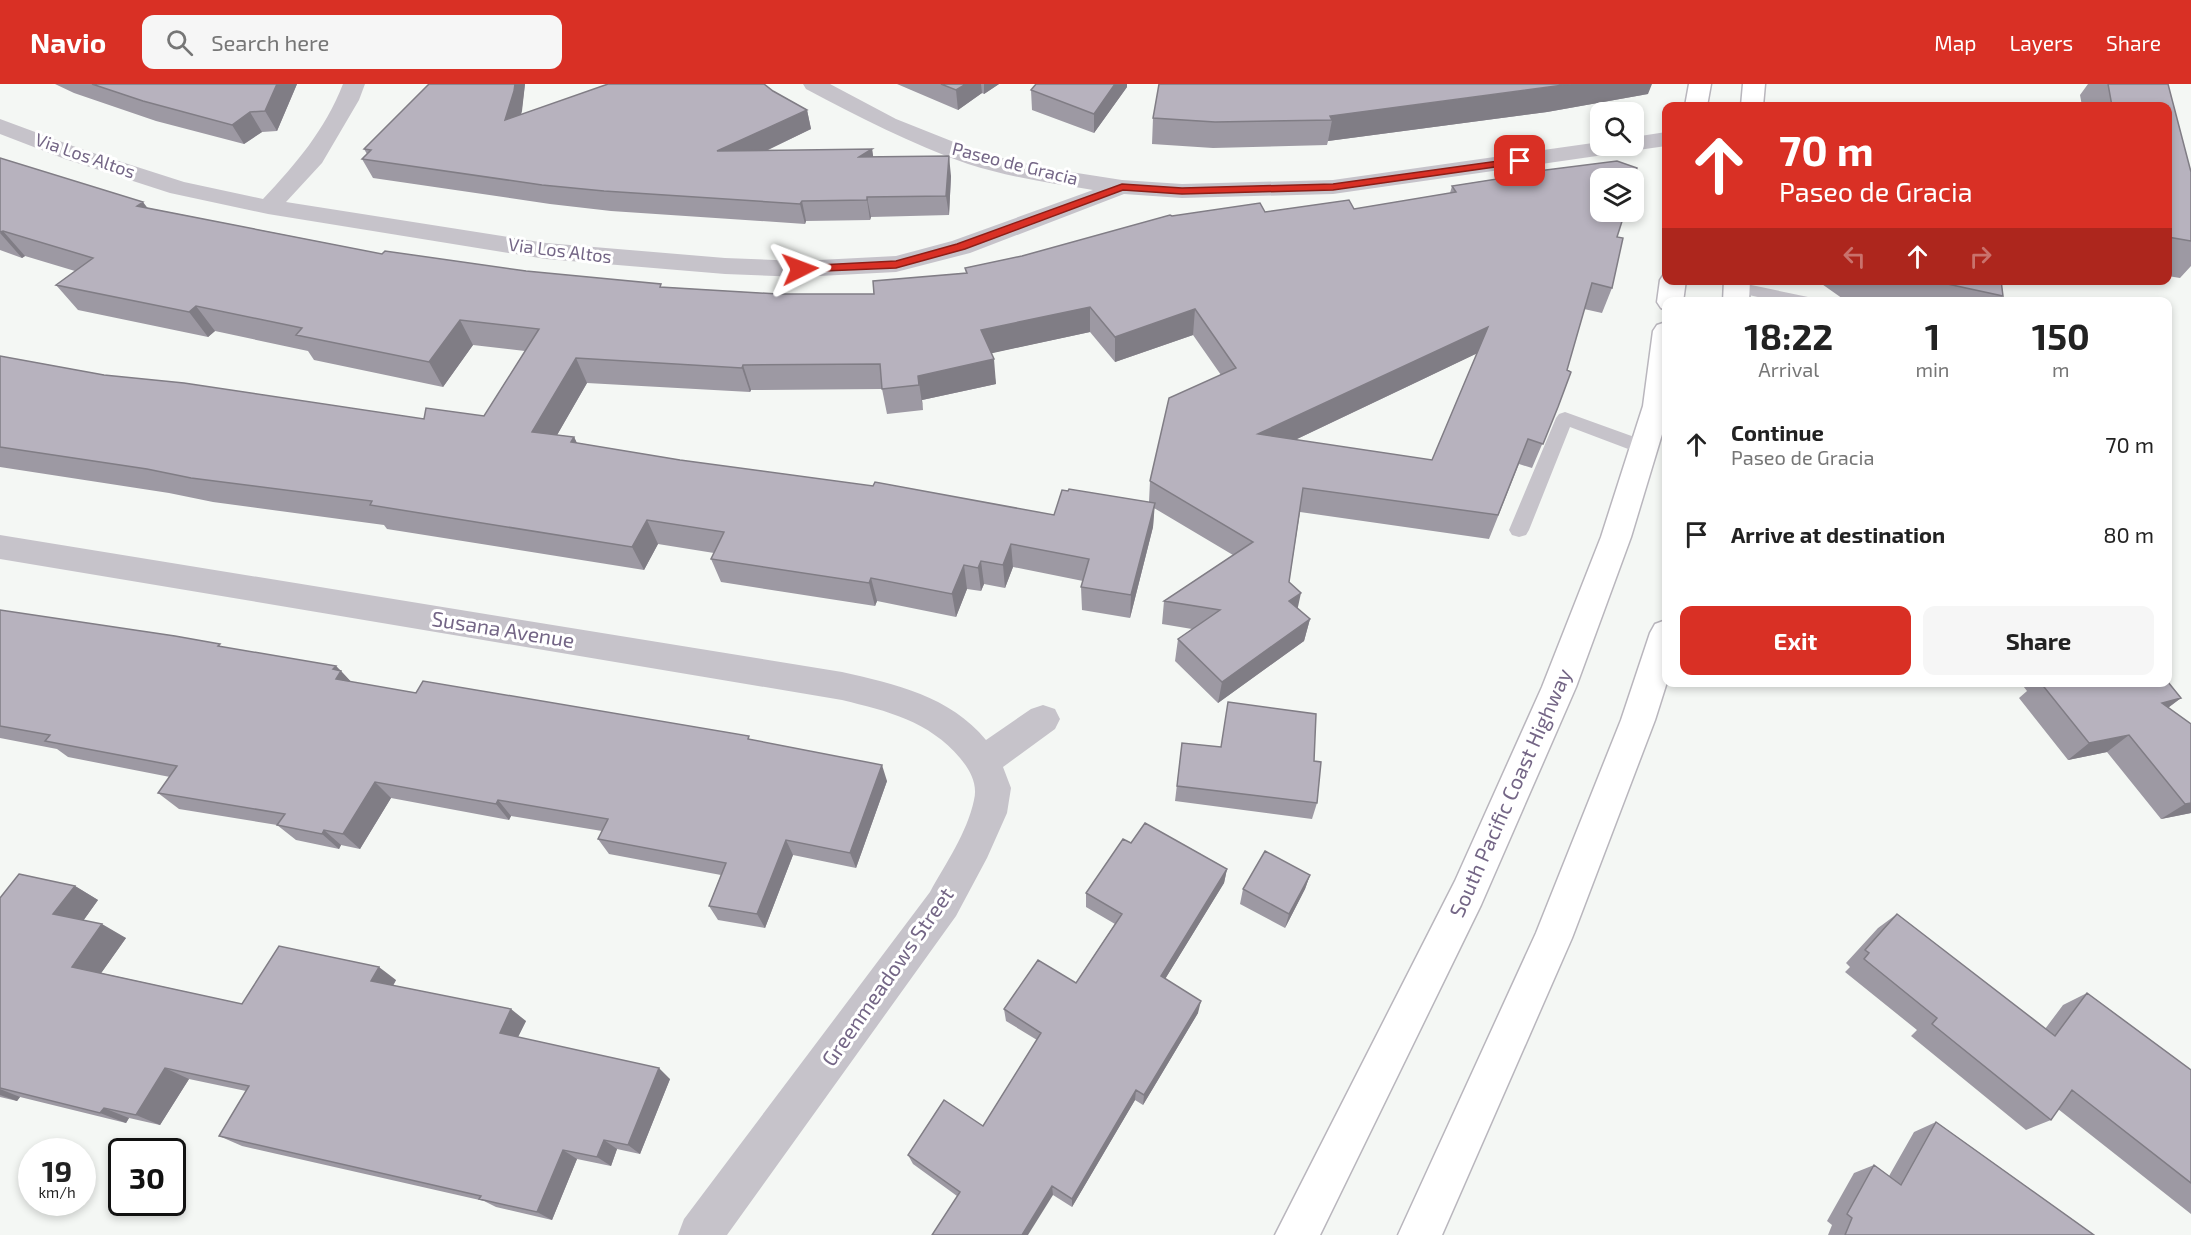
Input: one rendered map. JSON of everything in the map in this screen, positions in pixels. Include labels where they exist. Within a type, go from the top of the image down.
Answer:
[{"type":"highway","points":[[1697,102],[1700,84]]},
{"type":"highway","points":[[1752,102],[1754,84]]},
{"type":"highway","name":"South Pacific Coast Highway","points":[[1297,1235],[1468,893],[1563,676],[1616,537],[1657,406],[1662,364]]},
{"type":"highway","points":[[1420,1235],[1553,938],[1638,720],[1662,645]]},
{"type":"street","points":[[268,207],[310,163],[348,100],[354,84]]},
{"type":"street","name":"Paseo de Gracia","points":[[814,84],[888,124],[977,159],[1045,175],[1122,187],[1182,191],[1333,187],[1590,151]]},
{"type":"street","name":"Via Los Altos","points":[[0,126],[73,154],[178,188],[268,207],[546,251],[640,261],[800,269],[896,264],[961,247],[1122,187]]},
{"type":"street","points":[[1644,142],[1662,140]]},
{"type":"street","name":"Susana Avenue","points":[[0,547],[842,686],[902,701],[942,718],[970,743],[983,762]]},
{"type":"street","points":[[983,762],[1042,719]]},
{"type":"street","name":"Greenmeadows Street","points":[[700,1235],[943,904],[968,860],[984,822],[993,790],[983,762]]},
{"type":"lane","points":[[1737,290],[1778,297]]},
{"type":"lane","points":[[1519,530],[1565,418],[1644,448]]},
{"type":"building","points":[[92,84],[277,84],[265,111],[250,112],[232,125],[143,101]]},
{"type":"building","points":[[429,84],[515,84],[505,120],[608,84],[764,84],[807,110],[717,151],[872,149],[859,157],[949,156],[946,196],[867,197],[867,200],[802,201],[800,204],[542,185],[362,159],[371,150],[364,149]]},
{"type":"building","points":[[941,84],[966,84],[956,90]]},
{"type":"building","points":[[1036,84],[1115,84],[1094,114],[1031,90]]},
{"type":"building","points":[[1159,84],[1571,84],[1330,116],[1332,120],[1215,122],[1153,118]]},
{"type":"building","points":[[2108,84],[2168,84],[2191,172],[2191,241],[2172,238],[2172,102],[2111,102]]},
{"type":"building","points":[[0,158],[143,202],[137,206],[382,254],[385,251],[526,271],[661,284],[660,287],[778,294],[874,294],[873,281],[967,273],[965,268],[1022,256],[1170,215],[1260,203],[1265,212],[1349,200],[1354,209],[1456,192],[1452,186],[1523,175],[1522,173],[1617,161],[1637,168],[1590,168],[1590,222],[1622,222],[1617,237],[1623,238],[1612,288],[1592,283],[1567,370],[1571,372],[1558,407],[1543,444],[1528,439],[1498,515],[1303,488],[1289,582],[1301,593],[1289,601],[1310,619],[1222,682],[1178,639],[1220,610],[1164,601],[1253,542],[1150,481],[1169,398],[1236,368],[1195,309],[1115,337],[1090,307],[981,330],[994,359],[918,376],[919,385],[882,389],[880,364],[743,365],[742,368],[576,358],[532,432],[574,437],[571,442],[680,460],[873,486],[875,482],[1054,515],[1062,490],[1068,491],[1069,489],[1155,503],[1131,595],[1081,587],[1089,559],[1011,544],[1003,565],[981,561],[978,568],[964,565],[952,594],[871,578],[869,583],[711,559],[724,532],[647,520],[632,547],[370,505],[372,501],[191,478],[147,469],[0,447],[0,356],[104,375],[184,383],[424,419],[426,408],[484,416],[539,329],[460,320],[429,362],[296,335],[302,328],[196,306],[189,312],[56,285],[93,258],[0,232]],"holes":[[[1488,327],[1432,460],[1258,434]]]},
{"type":"building","points":[[1952,285],[2002,285],[2003,296]]},
{"type":"building","points":[[0,610],[175,636],[220,644],[218,646],[336,666],[333,669],[341,671],[336,679],[416,693],[423,681],[749,736],[748,739],[882,765],[850,853],[786,840],[757,914],[709,906],[726,863],[598,839],[608,819],[498,800],[496,804],[375,782],[343,834],[324,830],[322,834],[277,825],[285,814],[158,793],[177,766],[45,741],[50,735],[0,726]]},
{"type":"building","points":[[2044,687],[2172,687],[2181,698],[2162,703],[2191,724],[2191,803],[2185,804],[2129,735],[2089,743]]},
{"type":"building","points":[[1228,702],[1316,714],[1314,761],[1321,762],[1317,803],[1177,786],[1182,743],[1221,747]]},
{"type":"building","points":[[1145,823],[1227,869],[1161,976],[1201,1001],[1144,1095],[1136,1090],[1072,1199],[1052,1186],[1022,1235],[932,1235],[960,1192],[908,1155],[944,1100],[983,1126],[1041,1033],[1004,1009],[1038,960],[1076,983],[1122,914],[1086,893],[1123,839],[1131,843]]},
{"type":"building","points":[[1265,851],[1310,875],[1289,914],[1243,889]]},
{"type":"building","points":[[19,874],[75,886],[53,914],[102,924],[72,967],[242,1004],[279,946],[379,967],[371,981],[511,1009],[500,1033],[659,1068],[628,1145],[604,1140],[597,1157],[563,1150],[537,1212],[479,1199],[481,1196],[219,1136],[249,1086],[165,1068],[136,1115],[104,1108],[100,1113],[0,1088],[0,898]]},
{"type":"building","points":[[1897,914],[2055,1036],[2087,993],[2191,1070],[2191,1183],[2072,1090],[2051,1120],[1932,1024],[1937,1018],[1864,959],[1869,953],[1865,950]]},
{"type":"building","points":[[1936,1122],[2094,1235],[1845,1235],[1852,1218],[1847,1214],[1874,1165],[1901,1185]]},
{"type":"route","points":[[800,269],[896,264],[961,247],[1122,187],[1182,191],[1333,187],[1520,161]]}]
